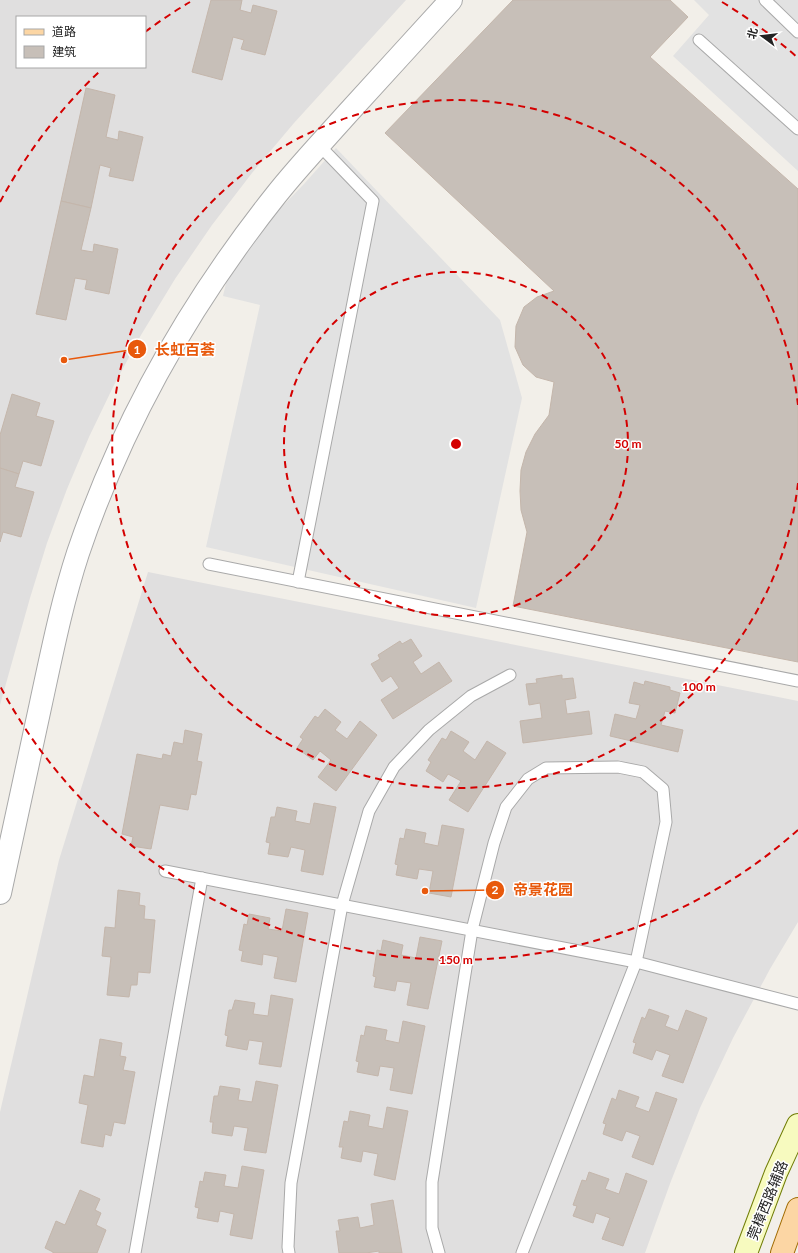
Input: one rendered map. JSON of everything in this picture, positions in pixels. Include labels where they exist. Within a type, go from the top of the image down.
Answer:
[{"type":"main road","name":"莞樟西路辅路","points":[[746,1253],[776,1173],[798,1125]]},
{"type":"main road","points":[[782,1253],[798,1209]]},
{"type":"street","points":[[0,893],[62,606],[97,501],[143,400],[202,297],[238,244],[277,193],[451,0]]},
{"type":"lane","points":[[765,0],[798,32]]},
{"type":"lane","points":[[699,40],[798,129]]},
{"type":"lane","points":[[298,582],[373,201],[319,145]]},
{"type":"lane","points":[[209,564],[798,681]]},
{"type":"lane","points":[[289,1253],[291,1184],[342,905],[369,811],[394,768],[429,730],[471,696],[510,675]]},
{"type":"lane","points":[[439,1253],[432,1228],[432,1182],[472,930],[494,843],[506,807],[528,779],[546,768],[618,767],[643,772],[663,789],[666,822],[636,962],[522,1253]]},
{"type":"lane","points":[[165,871],[636,962],[798,1004]]},
{"type":"lane","points":[[135,1253],[202,878]]},
{"type":"shaded area","points":[[0,0],[406,0],[294,123],[252,173],[212,225],[175,279],[141,335],[114,385],[89,437],[67,489],[47,543],[0,705]]},
{"type":"shaded area","points":[[694,0],[798,0],[798,171],[673,56],[709,15]]},
{"type":"shaded area","points":[[336,148],[500,320],[522,398],[476,608],[206,547],[260,305],[223,296],[232,258],[304,184]]},
{"type":"shaded area","points":[[148,572],[798,701],[798,922],[770,969],[733,1038],[700,1108],[671,1181],[645,1253],[0,1253],[0,1112],[59,860]]},
{"type":"building","points":[[211,0],[242,0],[240,10],[251,13],[253,5],[277,11],[265,55],[241,49],[244,40],[233,37],[222,80],[192,72]]},
{"type":"building","points":[[513,0],[670,0],[688,17],[650,57],[798,189],[798,662],[513,606],[527,532],[521,510],[521,470],[526,452],[535,434],[549,415],[554,382],[536,377],[523,365],[515,347],[516,326],[524,307],[537,297],[554,291],[385,133]]},
{"type":"building","points":[[86,88],[115,95],[106,137],[118,140],[119,131],[143,137],[133,181],[109,176],[111,168],[100,165],[91,208],[61,201]]},
{"type":"building","points":[[61,201],[91,208],[81,250],[93,252],[94,244],[118,249],[109,294],[85,289],[87,280],[75,278],[66,320],[36,314]]},
{"type":"building","points":[[12,394],[40,403],[36,416],[54,421],[41,466],[23,461],[19,474],[0,468],[0,435]]},
{"type":"building","points":[[0,468],[19,474],[15,487],[34,492],[21,537],[3,532],[0,542]]},
{"type":"building","points":[[411,639],[422,656],[413,662],[421,674],[439,662],[452,681],[393,719],[381,700],[399,688],[391,676],[382,682],[371,664],[380,659],[378,655],[400,641],[402,644]]},
{"type":"building","points":[[562,675],[562,679],[573,678],[576,698],[565,700],[567,714],[589,711],[592,734],[523,743],[520,721],[542,718],[540,703],[529,705],[526,684],[537,683],[536,679]]},
{"type":"building","points":[[645,681],[670,687],[670,690],[680,693],[675,713],[665,711],[661,725],[683,730],[678,752],[610,736],[615,714],[636,719],[640,705],[629,703],[634,682],[644,685]]},
{"type":"building","points":[[325,709],[341,722],[335,730],[347,739],[360,721],[377,735],[336,791],[318,777],[331,760],[320,751],[313,760],[297,748],[303,739],[300,737],[315,716],[318,718]]},
{"type":"building","points":[[185,730],[202,734],[197,761],[202,762],[196,795],[191,794],[188,810],[160,805],[151,849],[131,846],[133,837],[122,834],[137,754],[162,759],[163,754],[171,756],[174,742],[183,744]]},
{"type":"building","points":[[451,731],[469,742],[463,751],[475,760],[487,741],[506,753],[468,812],[449,800],[461,781],[448,774],[443,782],[426,771],[431,762],[428,760],[442,738],[446,740]]},
{"type":"building","points":[[314,803],[336,807],[323,875],[301,871],[305,850],[291,847],[288,857],[268,854],[270,843],[266,842],[271,817],[275,817],[277,807],[297,811],[295,821],[310,824]]},
{"type":"building","points":[[442,825],[464,829],[451,897],[429,893],[433,871],[419,869],[417,879],[396,875],[398,865],[395,864],[400,838],[404,839],[406,829],[426,833],[424,843],[438,846]]},
{"type":"building","points":[[118,890],[140,893],[139,905],[145,906],[144,919],[155,920],[150,973],[138,972],[137,985],[131,985],[129,997],[107,995],[111,957],[102,956],[105,927],[115,928]]},
{"type":"building","points":[[286,909],[308,913],[296,982],[274,978],[278,957],[263,954],[262,965],[241,961],[243,951],[239,950],[244,924],[247,925],[249,914],[270,918],[268,929],[282,931]]},
{"type":"building","points":[[420,937],[442,941],[428,1009],[407,1005],[411,983],[397,981],[395,991],[374,987],[376,977],[373,976],[377,950],[381,951],[383,940],[403,945],[401,955],[416,958]]},
{"type":"building","points":[[271,995],[293,999],[281,1067],[259,1064],[263,1042],[249,1040],[247,1050],[226,1046],[228,1036],[225,1035],[229,1010],[232,1010],[235,1000],[255,1003],[253,1014],[268,1016]]},
{"type":"building","points":[[649,1009],[669,1016],[665,1026],[678,1031],[686,1010],[707,1018],[683,1083],[662,1076],[670,1055],[656,1050],[652,1060],[633,1053],[636,1043],[633,1042],[642,1017],[645,1019]]},
{"type":"building","points":[[403,1021],[425,1026],[412,1094],[390,1090],[394,1068],[380,1066],[378,1076],[357,1072],[359,1062],[356,1061],[361,1035],[364,1036],[366,1026],[387,1030],[385,1040],[399,1043]]},
{"type":"building","points":[[100,1039],[122,1043],[120,1056],[126,1057],[123,1070],[135,1072],[125,1124],[114,1122],[111,1136],[105,1134],[103,1147],[81,1143],[88,1105],[79,1103],[84,1075],[94,1077]]},
{"type":"building","points":[[256,1081],[278,1085],[266,1153],[244,1150],[248,1128],[234,1126],[232,1136],[212,1133],[213,1122],[210,1122],[214,1096],[218,1096],[220,1086],[240,1089],[238,1100],[252,1102]]},
{"type":"building","points":[[619,1090],[639,1097],[635,1107],[649,1112],[656,1092],[677,1099],[653,1165],[632,1157],[640,1136],[626,1131],[622,1141],[603,1134],[606,1124],[603,1123],[612,1098],[616,1100]]},
{"type":"building","points":[[387,1107],[408,1111],[395,1180],[374,1175],[378,1154],[363,1151],[361,1162],[341,1158],[343,1147],[339,1147],[344,1121],[348,1122],[350,1111],[370,1115],[368,1126],[383,1129]]},
{"type":"building","points":[[242,1166],[264,1170],[252,1239],[230,1235],[234,1214],[220,1211],[218,1222],[197,1218],[199,1208],[195,1207],[200,1181],[203,1182],[205,1172],[226,1175],[224,1186],[238,1188]]},
{"type":"building","points":[[589,1172],[609,1179],[605,1189],[619,1194],[626,1173],[647,1181],[623,1246],[602,1239],[610,1218],[596,1213],[593,1223],[573,1216],[577,1206],[573,1205],[582,1180],[586,1181]]},
{"type":"building","points":[[80,1190],[100,1199],[95,1210],[101,1213],[96,1225],[106,1230],[97,1253],[53,1253],[45,1248],[56,1221],[65,1225]]},
{"type":"building","points":[[393,1200],[402,1253],[379,1253],[379,1251],[366,1253],[339,1253],[336,1231],[340,1231],[338,1220],[358,1217],[360,1228],[374,1225],[371,1204]]},
{"type":"place","name":"长虹百荟","points":[[64,360]]},
{"type":"place","name":"帝景花园","points":[[425,891]]}]
